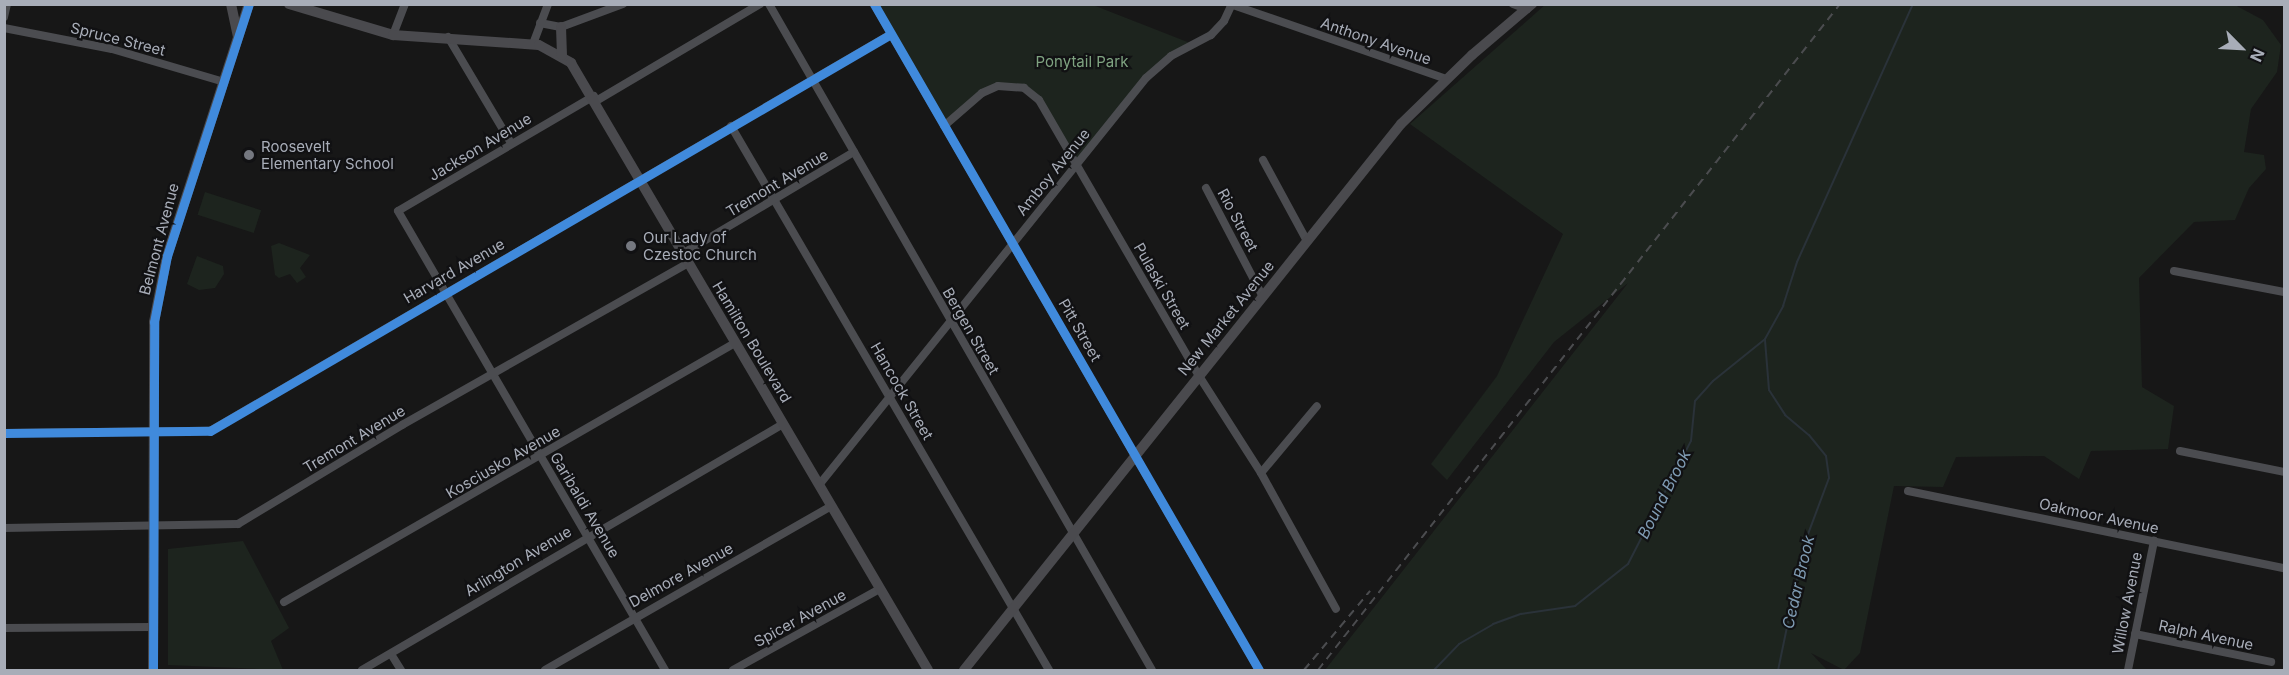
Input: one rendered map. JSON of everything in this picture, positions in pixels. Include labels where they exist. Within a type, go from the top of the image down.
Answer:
[{"type":"main road","points":[[231,4],[238,36]]},
{"type":"main road","name":"Belmont Avenue","points":[[153,670],[153,345],[159,289],[249,4]]},
{"type":"main road","points":[[289,4],[393,35],[533,44],[562,55],[561,27]]},
{"type":"main road","name":"New Market Avenue","points":[[964,670],[1401,124],[1446,80],[1530,7]]},
{"type":"main road","name":"Hamilton Boulevard","points":[[562,55],[595,99],[685,258],[928,670]]},
{"type":"street","points":[[4,17],[7,4]]},
{"type":"street","points":[[393,35],[405,4]]},
{"type":"street","points":[[533,44],[548,4]]},
{"type":"street","points":[[540,23],[561,27],[623,4]]},
{"type":"street","name":"Jackson Avenue","points":[[408,230],[398,211],[511,143],[595,99],[760,4]]},
{"type":"street","name":"Bergen Street","points":[[770,4],[950,322],[1152,670]]},
{"type":"street","name":"Pitt Street","points":[[874,4],[1259,670]]},
{"type":"street","points":[[1513,4],[1530,7]]},
{"type":"street","name":"Anthony Avenue","points":[[1231,5],[1446,80]]},
{"type":"street","name":"Amboy Avenue","points":[[819,485],[1127,101],[1171,56],[1216,30],[1231,5]]},
{"type":"street","name":"Spruce Street","points":[[4,28],[112,49],[224,82]]},
{"type":"street","name":"Harvard Avenue","points":[[4,433],[210,431],[813,77],[891,34]]},
{"type":"street","points":[[448,37],[511,143]]},
{"type":"street","name":"Pulaski Street","points":[[944,126],[982,93],[998,86],[1023,88],[1039,100],[1199,375],[1261,473],[1336,609]]},
{"type":"street","name":"Hancock Street","points":[[731,126],[1049,670]]},
{"type":"street","name":"Tremont Avenue","points":[[4,528],[238,524],[685,258],[854,152]]},
{"type":"street","points":[[1263,160],[1306,241]]},
{"type":"street","name":"Rio Street","points":[[1206,188],[1263,297]]},
{"type":"street","name":"Garibaldi Avenue","points":[[408,230],[588,535],[664,670]]},
{"type":"street","points":[[2174,271],[2284,292]]},
{"type":"street","name":"Kosciusko Avenue","points":[[284,602],[735,343]]},
{"type":"street","points":[[1261,473],[1317,406]]},
{"type":"street","name":"Arlington Avenue","points":[[362,670],[588,535],[783,424]]},
{"type":"street","points":[[2180,451],[2284,472]]},
{"type":"street","name":"Oakmoor Avenue","points":[[1908,491],[2284,568]]},
{"type":"street","name":"Delmore Avenue","points":[[545,670],[831,506]]},
{"type":"street","name":"Willow Avenue","points":[[2128,670],[2154,541]]},
{"type":"street","name":"Spicer Avenue","points":[[733,670],[880,589]]},
{"type":"street","points":[[4,628],[152,627]]},
{"type":"street","name":"Ralph Avenue","points":[[2135,634],[2271,662]]},
{"type":"street","points":[[391,654],[401,670]]},
{"type":"green space","points":[[1546,4],[2233,4],[2263,20],[2281,45],[2277,72],[2251,109],[2244,152],[2264,155],[2266,169],[2249,188],[2235,220],[2194,222],[2139,278],[2142,387],[2174,406],[2168,449],[2091,451],[2079,479],[2044,456],[1956,457],[1943,487],[1894,486],[1860,653],[1844,670],[1811,653],[1827,670],[1325,670],[1628,283],[1554,342],[1447,480],[1431,464],[1497,376],[1563,234],[1410,124]]},
{"type":"green space","name":"Ponytail Park","points":[[875,5],[1093,5],[1190,43],[1133,92],[1077,163],[1033,93],[995,86],[948,128]]},
{"type":"green space","points":[[205,192],[261,210],[254,233],[198,215]]},
{"type":"green space","points":[[279,243],[310,255],[300,268],[306,277],[297,283],[290,274],[279,278],[275,275],[271,246]]},
{"type":"green space","points":[[197,256],[223,266],[224,274],[215,288],[199,290],[187,284]]},
{"type":"green space","points":[[243,541],[289,628],[271,641],[283,670],[168,665],[168,549]]},
{"type":"waterway","name":"Bound Brook","points":[[1434,670],[1459,644],[1493,624],[1521,614],[1575,606],[1628,564],[1691,441],[1695,401],[1713,381],[1765,339],[1783,306],[1797,262],[1913,4]]},
{"type":"waterway","name":"Cedar Brook","points":[[1765,340],[1769,390],[1785,415],[1809,435],[1826,456],[1829,478],[1804,545],[1778,670]]},
{"type":"railway","points":[[1318,670],[1840,4]]},
{"type":"railway","points":[[1304,670],[1370,591]]},
{"type":"cycle path","points":[[153,670],[154,322],[167,256],[249,4]]},
{"type":"cycle path","points":[[874,4],[1259,670]]},
{"type":"cycle path","points":[[4,433],[210,431],[891,34]]},
{"type":"place","name":"Roosevelt Elementary School","points":[[249,155]]},
{"type":"place","name":"Our Lady of Czestoc Church","points":[[631,246]]}]
